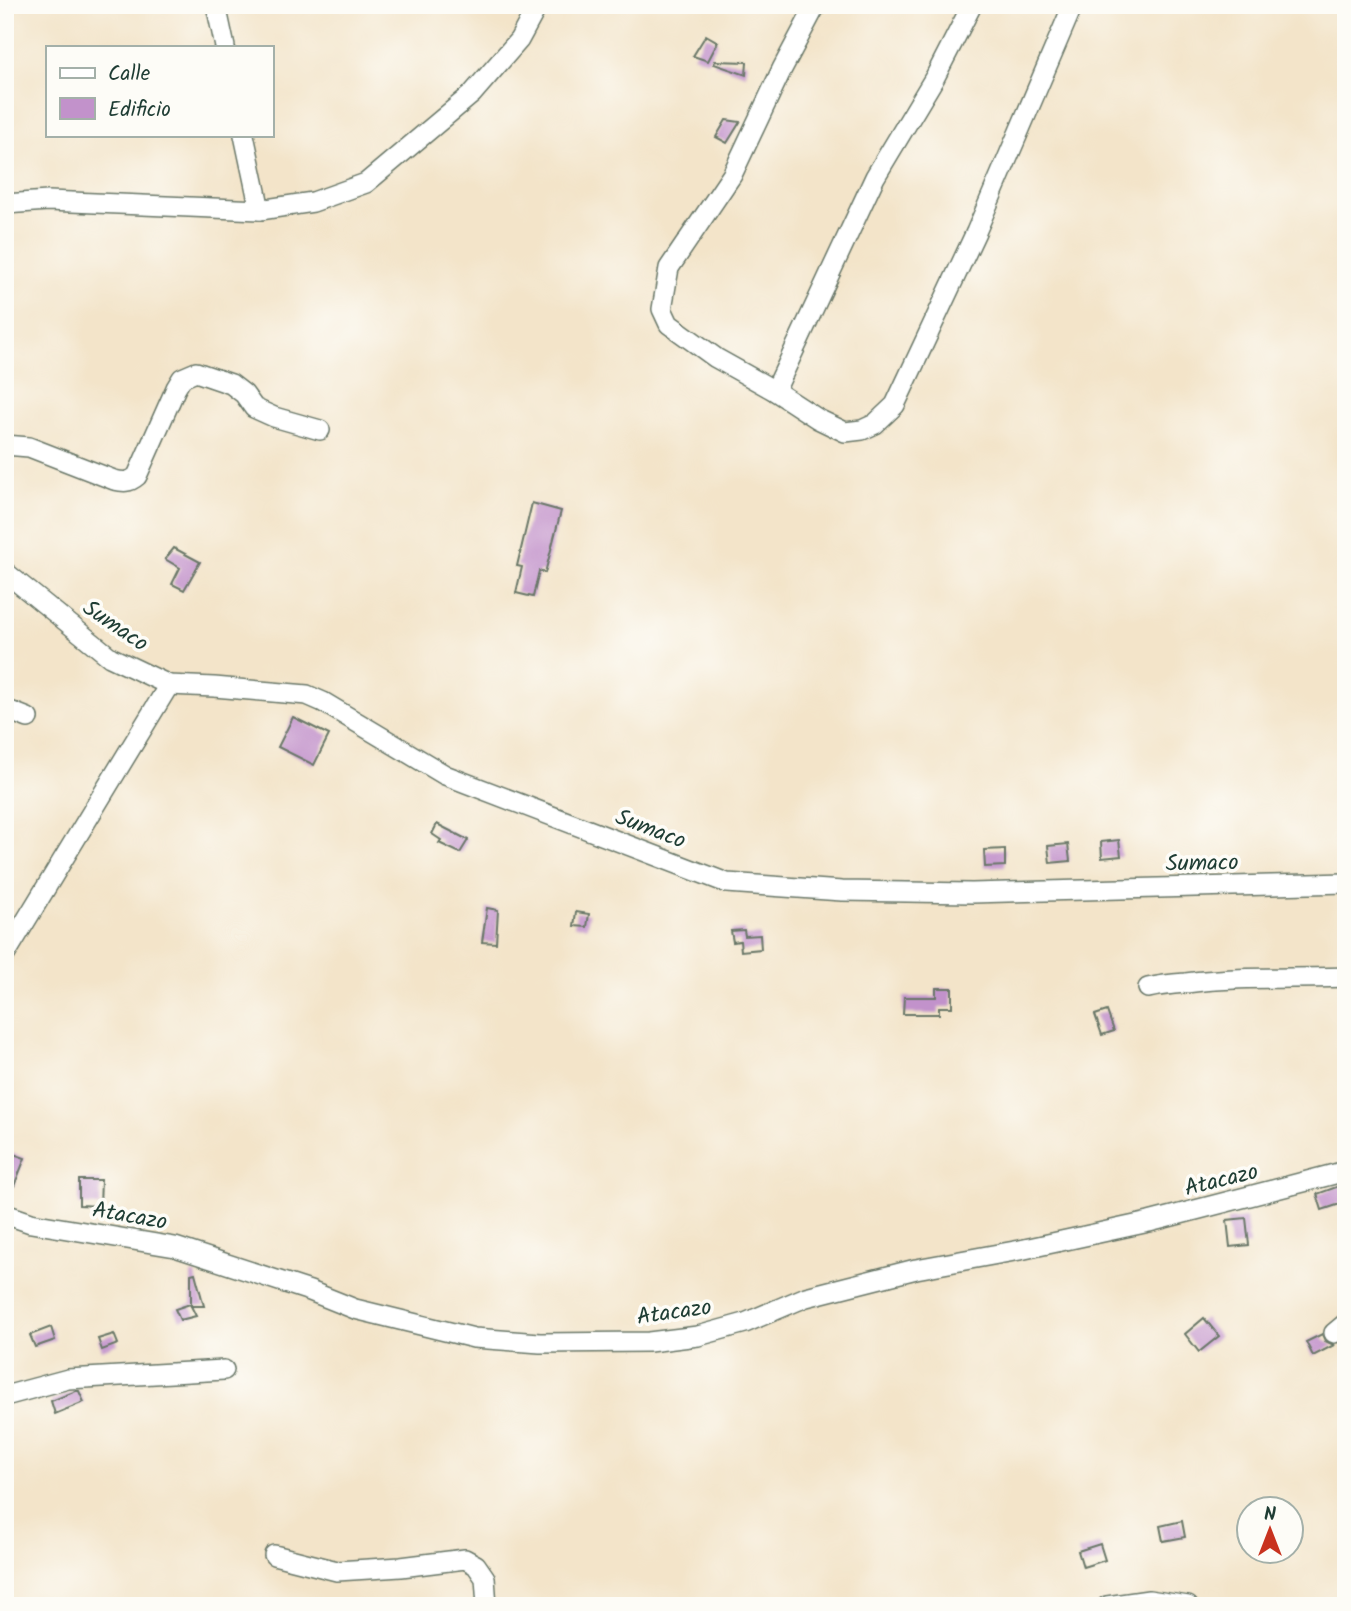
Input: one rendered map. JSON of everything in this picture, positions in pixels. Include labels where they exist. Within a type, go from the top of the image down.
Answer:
[{"type":"street","points":[[216,5],[225,46]]},
{"type":"street","points":[[5,204],[48,201],[260,211],[313,202],[366,183],[472,94],[519,40],[538,5]]},
{"type":"street","points":[[816,5],[782,69],[732,175],[669,268],[662,309],[668,324],[716,358],[818,419],[845,432],[862,430],[875,424],[895,405],[976,232],[1073,5]]},
{"type":"street","points":[[775,391],[875,177],[934,77],[972,5]]},
{"type":"street","points":[[244,136],[260,211]]},
{"type":"street","points":[[5,445],[29,447],[114,480],[132,480],[137,476],[176,388],[182,378],[195,372],[231,384],[254,408],[274,417],[320,430]]},
{"type":"street","name":"Sumaco","points":[[5,572],[110,657],[169,685],[307,695],[445,775],[727,883],[842,891],[972,894],[1346,883]]},
{"type":"street","points":[[5,955],[169,685]]},
{"type":"street","points":[[5,709],[28,718]]},
{"type":"street","points":[[1148,988],[1227,977],[1346,977]]},
{"type":"street","name":"Atacazo","points":[[5,1214],[32,1223],[176,1247],[310,1291],[355,1309],[474,1338],[540,1343],[649,1342],[698,1336],[745,1323],[806,1297],[916,1269],[1149,1222],[1346,1171]]},
{"type":"street","points":[[5,1396],[68,1379],[224,1370]]},
{"type":"street","points":[[274,1555],[337,1570],[401,1567],[465,1559],[476,1565],[485,1578],[487,1606]]},
{"type":"street","points":[[1107,1606],[1149,1600],[1188,1606]]},
{"type":"building","points":[[706,35],[718,42],[708,61],[693,56]]},
{"type":"building","points":[[715,61],[747,62],[746,75],[714,64]]},
{"type":"building","points":[[726,120],[740,122],[727,143],[716,137]]},
{"type":"building","points":[[532,503],[561,511],[545,573],[539,571],[533,597],[516,593],[522,567],[517,566]]},
{"type":"building","points":[[174,548],[200,562],[184,590],[172,584],[180,568],[165,559]]},
{"type":"building","points":[[293,717],[329,735],[314,765],[278,747]]},
{"type":"building","points":[[437,824],[468,840],[460,853],[439,843],[441,840],[432,834]]},
{"type":"building","points":[[1119,840],[1121,856],[1102,858],[1101,842]]},
{"type":"building","points":[[1068,844],[1070,861],[1050,863],[1048,846]]},
{"type":"building","points":[[1005,849],[1005,866],[985,867],[984,850]]},
{"type":"building","points":[[487,908],[498,910],[496,943],[482,942]]},
{"type":"building","points":[[576,912],[589,914],[587,927],[574,926]]},
{"type":"building","points":[[744,930],[745,936],[760,935],[761,949],[741,951],[740,941],[733,942],[731,931]]},
{"type":"building","points":[[936,988],[952,988],[952,1007],[939,1007],[939,1014],[903,1014],[904,997],[936,997]]},
{"type":"building","points":[[1107,1011],[1114,1031],[1102,1035],[1095,1015]]},
{"type":"building","points":[[5,1151],[25,1158],[14,1186],[5,1183]]},
{"type":"building","points":[[79,1180],[101,1180],[100,1206],[79,1205]]},
{"type":"building","points":[[1342,1185],[1346,1202],[1322,1210],[1317,1194]]},
{"type":"building","points":[[1246,1218],[1249,1245],[1230,1247],[1227,1220]]},
{"type":"building","points":[[195,1273],[204,1306],[191,1306],[191,1274]]},
{"type":"building","points":[[190,1304],[196,1316],[180,1320],[175,1309]]},
{"type":"building","points":[[1204,1318],[1219,1336],[1199,1352],[1185,1334]]},
{"type":"building","points":[[51,1327],[55,1340],[35,1347],[30,1335]]},
{"type":"building","points":[[114,1334],[118,1344],[102,1350],[98,1339]]},
{"type":"building","points":[[1322,1334],[1325,1341],[1334,1345],[1313,1356],[1306,1342]]},
{"type":"building","points":[[79,1391],[84,1402],[55,1414],[51,1401]]},
{"type":"building","points":[[1182,1521],[1185,1537],[1163,1541],[1160,1526]]},
{"type":"building","points":[[1100,1544],[1105,1560],[1083,1567],[1078,1551]]}]
